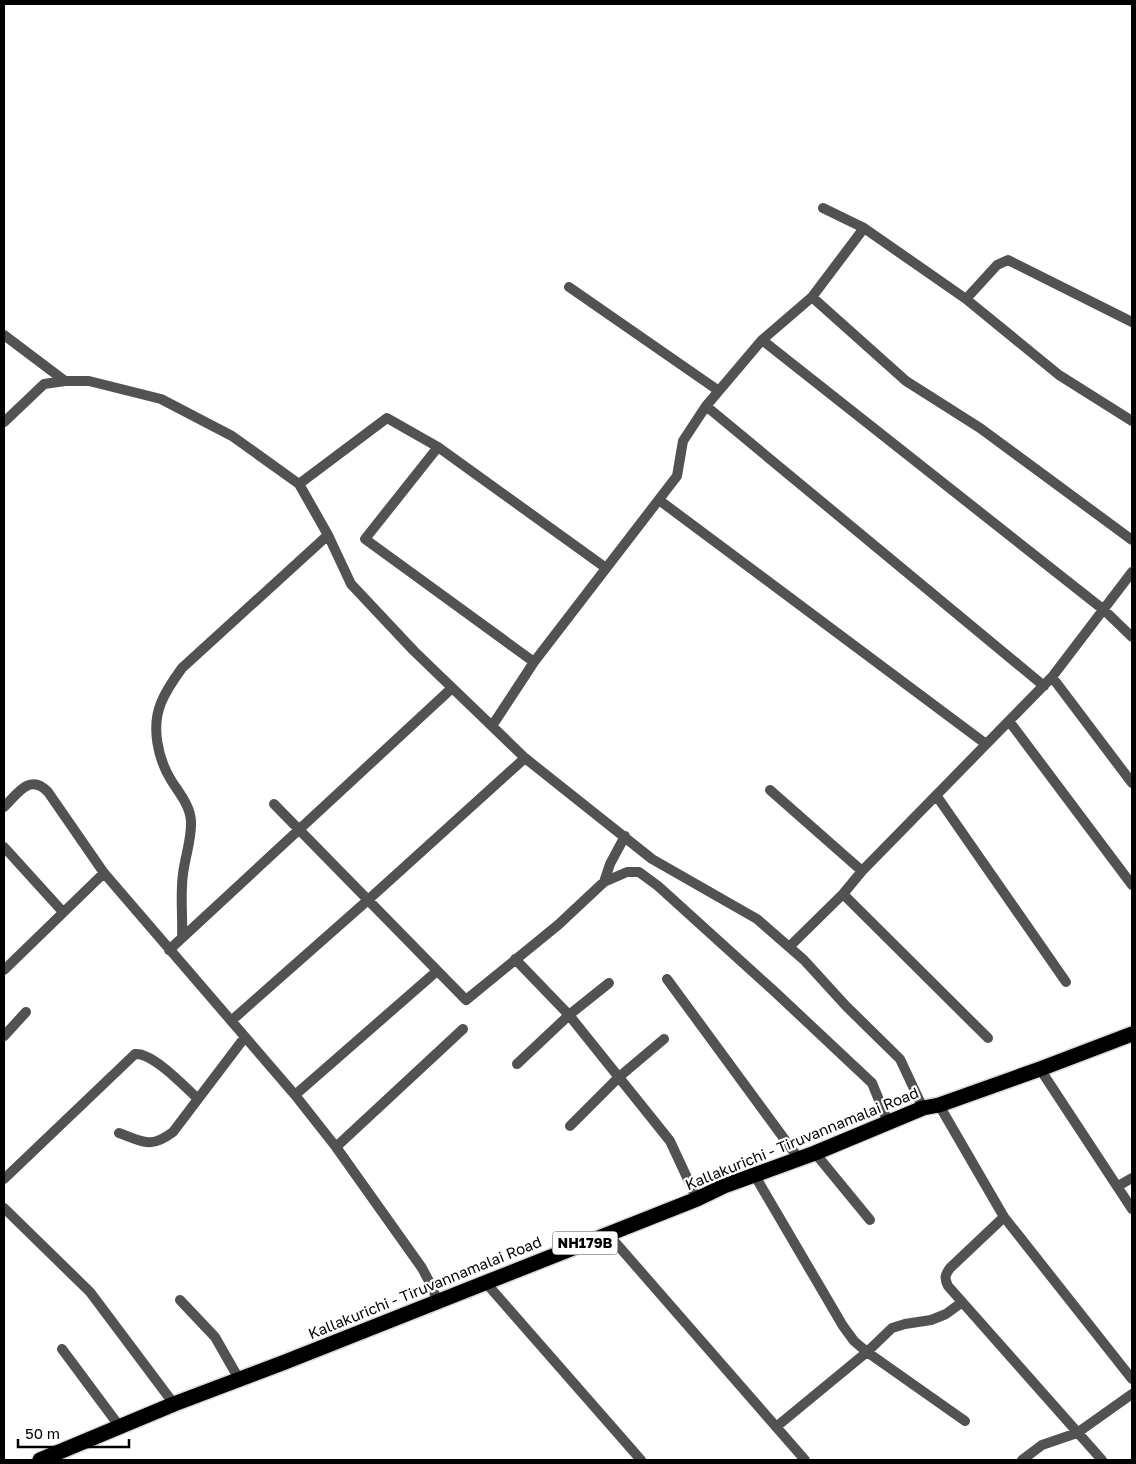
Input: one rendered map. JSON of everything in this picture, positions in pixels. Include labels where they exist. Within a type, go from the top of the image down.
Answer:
[{"type":"highway","name":"Kallakurichi - Tiruvannamalai Road","points":[[40,1460],[174,1404],[697,1200],[724,1186],[815,1153],[923,1108],[938,1105],[1040,1069],[1132,1034]]},
{"type":"street","points":[[823,208],[864,228],[966,299],[1060,375],[1132,421]]},
{"type":"street","points":[[492,726],[534,662],[678,476],[683,441],[706,406],[762,340],[812,296],[864,228]]},
{"type":"street","points":[[966,299],[997,265],[1008,260],[1132,322]]},
{"type":"street","points":[[569,287],[719,391]]},
{"type":"street","points":[[812,296],[906,381],[980,428],[1132,540]]},
{"type":"street","points":[[4,335],[65,381]]},
{"type":"street","points":[[762,340],[1104,610],[1132,637]]},
{"type":"street","points":[[4,422],[44,384],[65,381],[89,381],[161,399],[232,436],[298,484],[328,535],[351,584],[414,651],[525,758],[652,859],[757,919],[804,960],[846,1006],[900,1059],[923,1108]]},
{"type":"street","points":[[706,406],[1044,686]]},
{"type":"street","points":[[298,484],[388,418],[438,447],[606,568]]},
{"type":"street","points":[[438,447],[365,539],[534,662]]},
{"type":"street","points":[[659,500],[986,744]]},
{"type":"street","points":[[182,938],[183,875],[191,822],[188,808],[162,762],[158,746],[156,720],[160,704],[169,685],[182,668],[328,535]]},
{"type":"street","points":[[789,947],[1044,686],[1131,577]]},
{"type":"street","points":[[1052,677],[1132,783]]},
{"type":"street","points":[[170,950],[452,688]]},
{"type":"street","points":[[1009,721],[1132,885]]},
{"type":"street","points":[[231,1021],[525,758]]},
{"type":"street","points":[[4,807],[28,784],[42,786],[48,792],[104,873],[246,1037],[336,1147],[422,1268],[438,1302]]},
{"type":"street","points":[[770,790],[862,871]]},
{"type":"street","points":[[936,795],[1066,982]]},
{"type":"street","points":[[274,804],[466,1000],[558,926],[604,882],[627,872],[639,872],[658,886],[774,991],[872,1083],[888,1122]]},
{"type":"street","points":[[604,882],[610,864],[624,836]]},
{"type":"street","points":[[4,847],[64,912]]},
{"type":"street","points":[[6,964],[104,873]]},
{"type":"street","points":[[842,894],[988,1038]]},
{"type":"street","points":[[515,959],[569,1015],[670,1141],[697,1200]]},
{"type":"street","points":[[295,1095],[437,971]]},
{"type":"street","points":[[667,979],[799,1159]]},
{"type":"street","points":[[517,1064],[569,1015],[608,983]]},
{"type":"street","points":[[4,1036],[26,1012]]},
{"type":"street","points":[[336,1147],[462,1029]]},
{"type":"street","points":[[119,1133],[153,1143],[173,1132],[197,1098],[246,1037]]},
{"type":"street","points":[[570,1126],[619,1077],[664,1038]]},
{"type":"street","points":[[4,1179],[136,1054],[145,1055],[156,1062],[197,1098]]},
{"type":"street","points":[[1040,1069],[1132,1209]]},
{"type":"street","points":[[938,1105],[1004,1217],[1132,1379]]},
{"type":"street","points":[[815,1153],[870,1220]]},
{"type":"street","points":[[755,1176],[843,1326],[854,1341],[866,1352],[965,1421]]},
{"type":"street","points":[[1118,1186],[1132,1178]]},
{"type":"street","points":[[4,1208],[90,1292],[174,1404]]},
{"type":"street","points":[[1004,1217],[946,1274],[945,1280],[961,1303],[1102,1460]]},
{"type":"street","points":[[608,1234],[805,1460]]},
{"type":"street","points":[[486,1283],[641,1460]]},
{"type":"street","points":[[180,1300],[215,1337],[239,1379]]},
{"type":"street","points":[[776,1427],[892,1328],[932,1320],[946,1314],[961,1303]]},
{"type":"street","points":[[62,1348],[120,1427]]},
{"type":"street","points":[[1022,1460],[1042,1445],[1077,1432],[1132,1394]]}]
